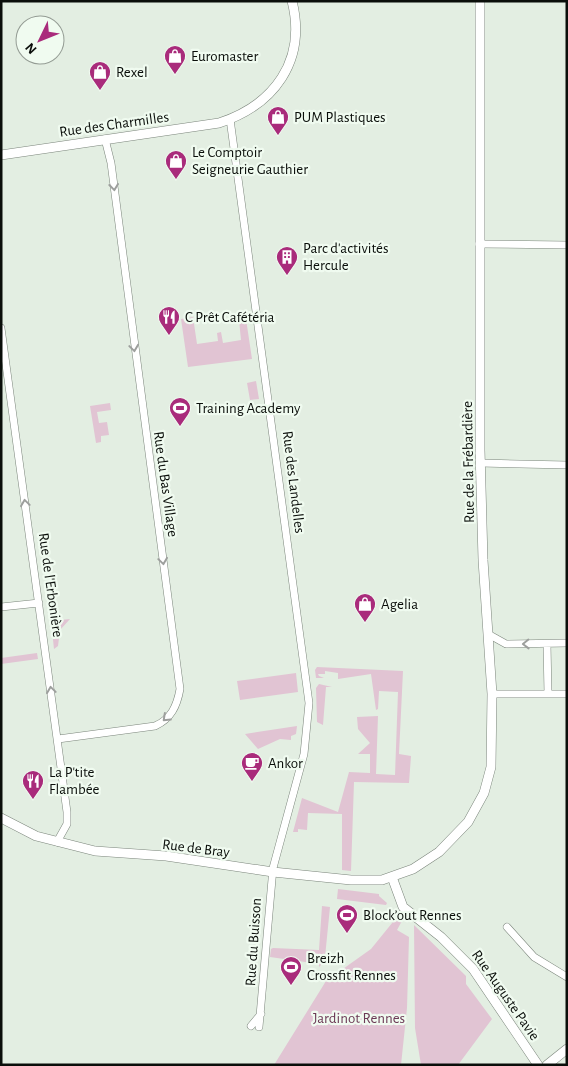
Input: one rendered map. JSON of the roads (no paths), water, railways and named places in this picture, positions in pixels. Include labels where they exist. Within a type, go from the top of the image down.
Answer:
[{"type":"street","points":[[230,119],[246,112],[262,100],[286,72],[296,37],[292,1]]},
{"type":"street","name":"Rue de la Frébardière","points":[[392,877],[418,867],[439,852],[468,822],[484,793],[491,766],[492,694],[483,560],[481,463],[479,244],[480,1]]},
{"type":"street","name":"Rue des Charmilles","points":[[1,155],[218,123],[230,119]]},
{"type":"street","name":"Rue des Landelles","points":[[230,119],[309,702],[304,755],[273,872]]},
{"type":"street","name":"Rue du Bas Village","points":[[58,739],[154,726],[162,723],[174,711],[180,689],[111,164],[104,139]]},
{"type":"street","points":[[479,244],[567,245]]},
{"type":"street","name":"Rue de l'Erbonière","points":[[1,328],[68,824],[57,842]]},
{"type":"street","points":[[481,463],[567,465]]},
{"type":"street","points":[[1,607],[39,603]]},
{"type":"street","points":[[488,634],[506,644],[567,643]]},
{"type":"street","points":[[546,644],[548,694]]},
{"type":"street","points":[[492,694],[567,694]]},
{"type":"street","name":"Rue de Bray","points":[[1,818],[29,833],[95,851],[166,856],[273,872],[351,880],[392,877]]},
{"type":"street","name":"Rue du Buisson","points":[[259,1028],[273,872]]},
{"type":"street","name":"Rue Auguste Pavie","points":[[392,877],[403,907],[441,937],[473,969],[538,1065]]},
{"type":"street","points":[[507,927],[534,957],[567,977]]},
{"type":"street","points":[[251,1026],[261,1014]]},
{"type":"street","points":[[547,1065],[567,1049]]},
{"type":"place","name":"Euromaster","points":[[175,75]]},
{"type":"place","name":"Rexel","points":[[100,91]]},
{"type":"place","name":"PUM Plastiques","points":[[278,136]]},
{"type":"place","name":"Le Comptoir Seigneurie Gauthier","points":[[176,180]]},
{"type":"place","name":"Parc d'activités Hercule","points":[[287,276]]},
{"type":"place","name":"C Prêt Cafétéria","points":[[169,336]]},
{"type":"place","name":"Training Academy","points":[[180,427]]},
{"type":"place","name":"Agelia","points":[[365,623]]},
{"type":"place","name":"Ankor","points":[[252,782]]},
{"type":"place","name":"La P'tite Flambée","points":[[33,800]]},
{"type":"place","name":"Block’out Rennes","points":[[347,934]]},
{"type":"place","name":"Breizh Crossfit Rennes","points":[[291,986]]},
{"type":"park label","name":"Jardinot Rennes","points":[[359,1018]]}]
